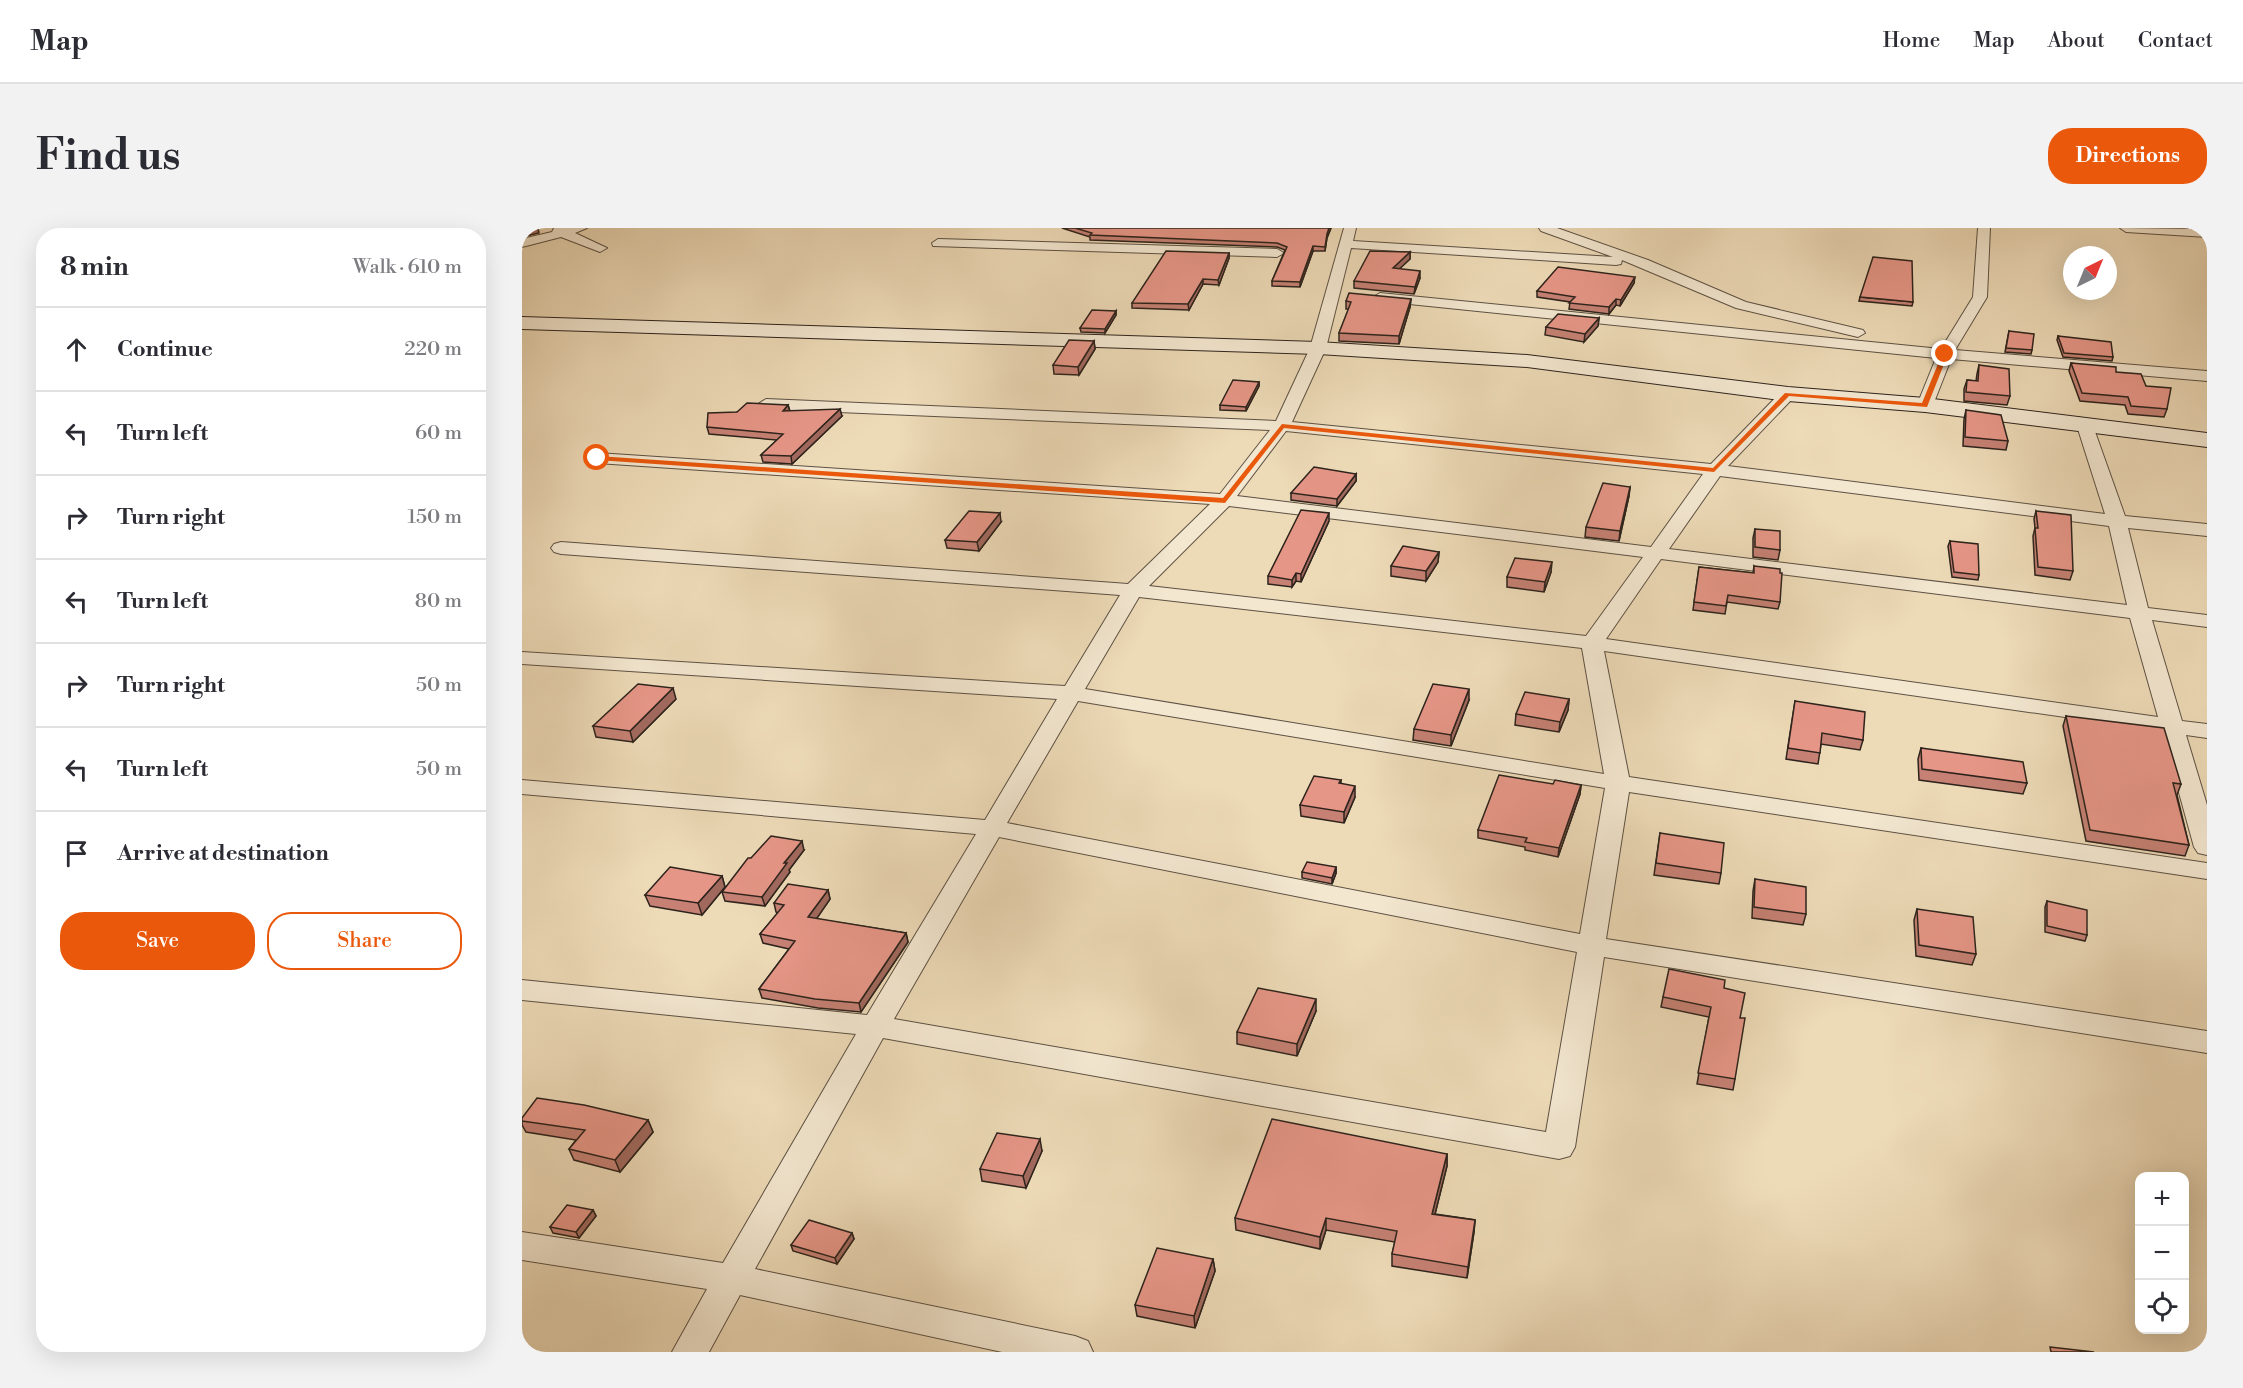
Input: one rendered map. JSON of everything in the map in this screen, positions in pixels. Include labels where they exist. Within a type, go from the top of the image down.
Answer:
[{"type":"main road","points":[[522,323],[1318,348],[1556,363],[1788,394],[1924,405],[2207,440]]},
{"type":"street","points":[[522,243],[557,230],[581,228]]},
{"type":"street","points":[[690,1352],[875,1026],[1133,590],[1225,501],[1282,426],[1318,348],[1338,293],[1350,228]]},
{"type":"street","points":[[1545,228],[1643,263],[1741,304],[1945,354]]},
{"type":"street","points":[[1924,405],[1945,354],[1980,297],[1984,228]]},
{"type":"street","points":[[2126,228],[2207,233]]},
{"type":"street","points":[[557,230],[600,248]]},
{"type":"street","points":[[979,231],[1020,244],[1051,232]]},
{"type":"street","points":[[938,243],[1277,253]]},
{"type":"street","points":[[1346,243],[1643,263]]},
{"type":"street","points":[[1368,296],[1945,354],[2207,376]]},
{"type":"street","points":[[522,990],[875,1026],[1558,1147],[1593,946],[1618,783],[1592,643],[1714,470],[1788,394]]},
{"type":"street","points":[[766,404],[1282,426],[1714,470],[2117,521],[2207,530]]},
{"type":"street","points":[[2085,426],[2117,521],[2139,612],[2207,846]]},
{"type":"street","points":[[597,458],[1225,501],[2207,621]]},
{"type":"street","points":[[561,548],[1133,590],[1592,643],[2207,731]]},
{"type":"street","points":[[522,658],[1070,693],[1618,783],[2207,871]]},
{"type":"street","points":[[522,787],[993,828],[1593,946],[2207,1042]]},
{"type":"street","points":[[522,1246],[732,1279],[1075,1352]]},
{"type":"building","points":[[1075,228],[1329,228],[1325,247],[1313,246],[1300,282],[1272,281],[1287,247],[1277,243],[1090,235],[1092,233]]},
{"type":"building","points":[[1166,251],[1229,253],[1218,280],[1203,279],[1188,304],[1132,303]]},
{"type":"building","points":[[1370,251],[1410,252],[1393,268],[1420,271],[1415,287],[1354,281]]},
{"type":"building","points":[[1873,257],[1912,261],[1913,302],[1860,297]]},
{"type":"building","points":[[1558,267],[1635,277],[1621,300],[1616,299],[1609,307],[1569,303],[1575,297],[1537,291]]},
{"type":"building","points":[[1349,293],[1411,299],[1399,336],[1339,333],[1351,302],[1346,301]]},
{"type":"building","points":[[1092,310],[1116,311],[1105,329],[1080,328]]},
{"type":"building","points":[[1558,314],[1599,318],[1585,334],[1546,327]]},
{"type":"building","points":[[2009,331],[2034,334],[2032,350],[2006,348]]},
{"type":"building","points":[[2058,336],[2111,342],[2113,357],[2064,353]]},
{"type":"building","points":[[1069,340],[1094,341],[1078,367],[1053,365]]},
{"type":"building","points":[[2071,363],[2116,367],[2116,372],[2141,374],[2146,386],[2171,388],[2167,409],[2131,406],[2128,397],[2082,393]]},
{"type":"building","points":[[1979,365],[2009,369],[2010,396],[1966,392],[1967,380],[1978,381]]},
{"type":"building","points":[[1233,380],[1259,382],[1246,407],[1220,405]]},
{"type":"building","points":[[747,403],[788,405],[783,411],[840,409],[791,456],[761,455],[783,434],[707,427],[708,413],[737,412]]},
{"type":"building","points":[[1966,410],[2001,415],[2008,441],[1965,437]]},
{"type":"building","points":[[1314,467],[1356,474],[1337,499],[1291,493]]},
{"type":"building","points":[[1603,483],[1630,487],[1620,531],[1586,527]]},
{"type":"building","points":[[1301,510],[1329,513],[1301,574],[1296,573],[1292,580],[1268,576]]},
{"type":"building","points":[[969,511],[1000,513],[977,542],[945,540]]},
{"type":"building","points":[[2036,511],[2071,515],[2073,571],[2038,567]]},
{"type":"building","points":[[1755,529],[1780,531],[1780,550],[1755,547]]},
{"type":"building","points":[[1950,541],[1978,544],[1979,575],[1954,572]]},
{"type":"building","points":[[1403,546],[1439,552],[1426,571],[1391,566]]},
{"type":"building","points":[[1515,558],[1552,562],[1545,582],[1507,577]]},
{"type":"building","points":[[1754,566],[1780,569],[1782,573],[1780,602],[1728,595],[1726,606],[1694,602],[1699,567],[1754,573]]},
{"type":"building","points":[[638,684],[673,688],[630,731],[593,726]]},
{"type":"building","points":[[1433,684],[1469,689],[1451,735],[1414,729]]},
{"type":"building","points":[[1525,692],[1569,699],[1560,722],[1516,714]]},
{"type":"building","points":[[1795,701],[1865,712],[1863,740],[1822,733],[1820,753],[1788,748]]},
{"type":"building","points":[[2066,716],[2164,728],[2181,784],[2173,783],[2189,845],[2090,830]]},
{"type":"building","points":[[1921,748],[2023,762],[2027,783],[1922,769]]},
{"type":"building","points":[[1499,775],[1553,784],[1555,780],[1581,785],[1559,848],[1525,842],[1527,838],[1478,830]]},
{"type":"building","points":[[1314,776],[1341,780],[1339,783],[1355,786],[1344,812],[1300,805]]},
{"type":"building","points":[[1660,833],[1724,843],[1721,873],[1656,863]]},
{"type":"building","points":[[771,836],[802,841],[784,863],[787,863],[762,897],[722,892],[748,858],[751,858]]},
{"type":"building","points":[[1307,862],[1336,867],[1332,878],[1302,872]]},
{"type":"building","points":[[670,867],[722,876],[698,903],[645,895]]},
{"type":"building","points":[[1755,879],[1806,887],[1806,914],[1754,907]]},
{"type":"building","points":[[788,884],[828,890],[808,917],[906,933],[859,1003],[815,999],[759,989],[795,941],[760,934],[784,905],[774,903]]},
{"type":"building","points":[[2047,901],[2087,910],[2087,935],[2047,926]]},
{"type":"building","points":[[1917,909],[1973,917],[1976,954],[1919,945]]},
{"type":"building","points":[[1669,969],[1725,980],[1724,988],[1745,993],[1740,1018],[1745,1018],[1735,1079],[1698,1073],[1711,1007],[1663,997]]},
{"type":"building","points":[[1258,988],[1316,999],[1297,1044],[1237,1032]]},
{"type":"building","points":[[537,1098],[584,1105],[648,1120],[615,1160],[569,1149],[585,1130],[522,1121]]},
{"type":"building","points":[[1272,1119],[1447,1154],[1432,1214],[1475,1220],[1468,1267],[1392,1254],[1397,1231],[1326,1218],[1320,1237],[1235,1218]]},
{"type":"building","points":[[997,1133],[1040,1139],[1023,1176],[980,1169]]},
{"type":"building","points":[[567,1205],[593,1210],[576,1232],[550,1227]]},
{"type":"building","points":[[809,1220],[852,1233],[835,1258],[791,1245]]},
{"type":"building","points":[[1157,1248],[1213,1259],[1194,1316],[1135,1305]]},
{"type":"building","points":[[2050,1347],[2094,1352],[2051,1352]]},
{"type":"route","points":[[597,458],[1225,501],[1282,426],[1714,470],[1788,394],[1924,405],[1945,354]]}]
